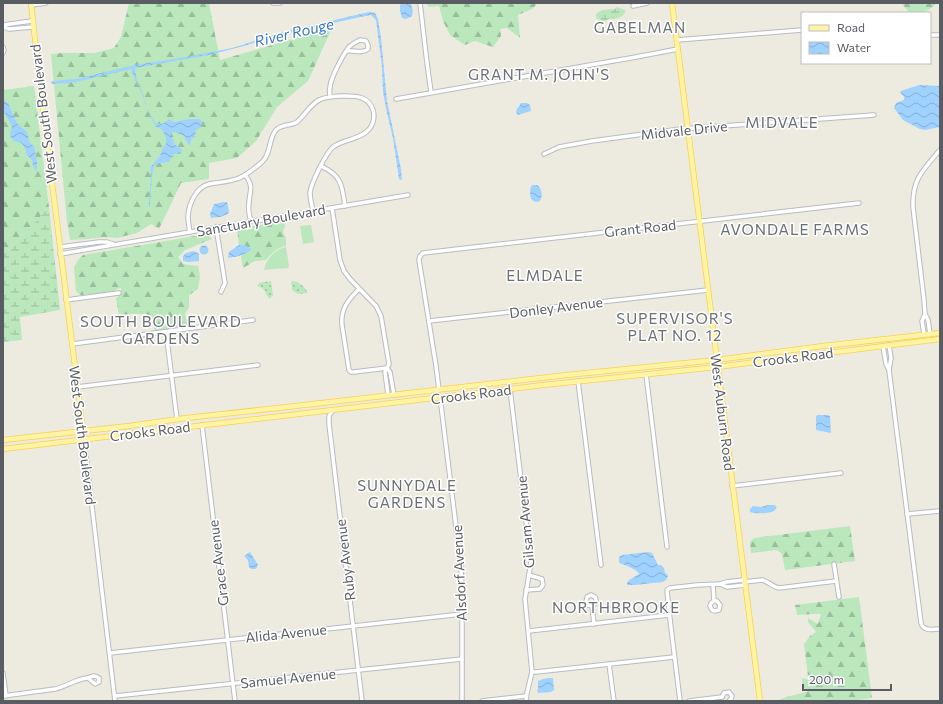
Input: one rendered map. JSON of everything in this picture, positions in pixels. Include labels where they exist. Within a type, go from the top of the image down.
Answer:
[{"type":"main road","name":"West Auburn Road","points":[[672,3],[760,701]]},
{"type":"main road","name":"West South Boulevard","points":[[31,4],[60,254],[84,439]]},
{"type":"main road","name":"Crooks Road","points":[[3,440],[512,381],[734,358],[796,349],[940,333]]},
{"type":"main road","points":[[924,341],[930,334]]},
{"type":"main road","points":[[883,346],[884,342],[889,338]]},
{"type":"main road","name":"Crooks Road","points":[[3,449],[510,389],[732,366],[792,357],[940,339]]},
{"type":"main road","points":[[858,349],[862,346],[862,341]]},
{"type":"main road","points":[[792,357],[796,354],[796,349]]},
{"type":"main road","points":[[732,366],[731,361],[734,358]]},
{"type":"main road","points":[[700,369],[703,366],[703,361]]},
{"type":"main road","points":[[646,374],[644,373],[645,370],[650,367]]},
{"type":"main road","points":[[620,377],[623,372],[622,369]]},
{"type":"main road","points":[[510,389],[508,384],[512,381]]},
{"type":"main road","points":[[468,394],[473,390],[472,386]]},
{"type":"main road","points":[[372,405],[370,402],[375,397]]},
{"type":"main road","points":[[321,411],[326,408],[327,402]]},
{"type":"main road","points":[[202,416],[199,421],[202,425]]},
{"type":"main road","points":[[177,419],[179,425],[177,428]]},
{"type":"main road","points":[[100,437],[99,432],[102,429]]},
{"type":"main road","points":[[66,441],[68,438],[67,433]]},
{"type":"street","points":[[31,4],[46,3]]},
{"type":"street","points":[[273,3],[280,3]]},
{"type":"street","points":[[420,3],[431,92]]},
{"type":"street","points":[[633,6],[647,3]]},
{"type":"street","points":[[3,26],[32,21]]},
{"type":"street","points":[[3,26],[9,29],[33,27]]},
{"type":"street","points":[[676,40],[801,30]]},
{"type":"street","points":[[330,97],[330,83],[343,56],[347,51],[352,45],[360,40],[366,41],[368,45],[368,49],[365,51],[347,51]]},
{"type":"street","points":[[3,47],[3,53]]},
{"type":"street","points":[[396,99],[678,49]]},
{"type":"street","points":[[190,232],[188,213],[195,195],[203,186],[238,179],[245,175],[266,158],[276,130],[300,120],[314,103],[320,99],[356,96],[363,98],[372,107],[374,112],[374,119],[371,126],[364,133],[338,144],[326,155],[311,189],[310,197],[313,211]]},
{"type":"street","name":"Midvale Drive","points":[[544,154],[559,147],[592,141],[687,128],[874,115]]},
{"type":"street","points":[[930,334],[928,320],[925,314],[924,294],[913,207],[913,193],[919,176],[940,150]]},
{"type":"street","points":[[321,166],[331,171],[338,179],[342,187],[345,206]]},
{"type":"street","points":[[245,175],[251,186],[249,206],[251,221]]},
{"type":"street","name":"Sanctuary Boulevard","points":[[60,254],[408,195]]},
{"type":"street","name":"Grant Road","points":[[429,321],[419,260],[421,254],[424,252],[859,203]]},
{"type":"street","points":[[332,208],[342,267],[346,275],[376,306],[381,316],[389,364],[385,372],[391,395]]},
{"type":"street","points":[[216,227],[225,283],[221,292]]},
{"type":"street","name":"Sanctuary Boulevard","points":[[60,247],[99,242],[114,244]]},
{"type":"street","points":[[359,289],[347,302],[344,307],[342,317],[349,370],[354,372],[387,368]]},
{"type":"street","name":"Donley Avenue","points":[[429,321],[708,290]]},
{"type":"street","points":[[66,300],[119,293]]},
{"type":"street","points":[[924,334],[922,320],[925,314]]},
{"type":"street","points":[[72,344],[253,320]]},
{"type":"street","points":[[429,321],[439,390]]},
{"type":"street","points":[[166,332],[177,419]]},
{"type":"street","points":[[889,345],[891,358],[889,370],[921,623],[924,628],[931,630],[940,628]]},
{"type":"street","points":[[883,346],[886,364],[889,370]]},
{"type":"street","points":[[77,387],[258,365]]},
{"type":"street","points":[[646,374],[667,547]]},
{"type":"street","points":[[578,382],[601,565]]},
{"type":"street","name":"Gilsam Avenue","points":[[510,389],[531,559],[525,602],[532,672],[526,699]]},
{"type":"street","name":"Alsdorf Avenue","points":[[440,397],[461,561],[462,701]]},
{"type":"street","points":[[328,420],[333,410]]},
{"type":"street","points":[[321,411],[326,415],[328,420]]},
{"type":"street","name":"Ruby Avenue","points":[[328,420],[362,701]]},
{"type":"street","name":"Grace Avenue","points":[[202,425],[235,701]]},
{"type":"street","name":"West South Boulevard","points":[[84,439],[116,701]]},
{"type":"street","points":[[732,486],[840,473]]},
{"type":"street","points":[[907,514],[940,511]]},
{"type":"street","points":[[834,564],[839,598]]},
{"type":"street","points":[[526,590],[540,589],[543,585],[540,578],[529,575]]},
{"type":"street","points":[[680,701],[667,592],[668,589],[696,585],[720,584],[727,587],[744,582],[762,580],[779,588],[836,580]]},
{"type":"street","points":[[713,585],[714,601]]},
{"type":"street","points":[[592,606],[594,624]]},
{"type":"street","name":"Alida Avenue","points":[[110,653],[462,614]]},
{"type":"street","points":[[528,631],[670,615]]},
{"type":"street","points":[[532,672],[674,657]]},
{"type":"street","name":"Samuel Avenue","points":[[115,696],[462,659]]},
{"type":"street","points":[[609,664],[614,701]]},
{"type":"street","points":[[3,673],[4,696],[56,689],[78,679],[88,678]]},
{"type":"street","points":[[689,701],[722,697],[724,693],[729,692],[732,696],[729,701]]},
{"type":"street","points":[[722,697],[725,701]]},
{"type":"street","points":[[482,701],[526,699]]},
{"type":"green space","points":[[129,3],[209,3],[220,60],[332,28],[308,81],[277,107],[256,141],[237,158],[209,163],[209,179],[181,183],[159,229],[151,224],[137,233],[117,238],[104,237],[70,240],[51,54],[94,53],[114,48],[121,37]]},
{"type":"green space","points":[[426,3],[542,3],[537,4],[532,9],[518,15],[520,38],[507,28],[500,29],[501,36],[493,47],[475,41],[465,45],[450,35],[443,21],[439,6],[429,7]]},
{"type":"green space","points":[[937,3],[925,12],[909,12],[902,4]]},
{"type":"green space","points":[[617,7],[625,10],[625,13],[620,18],[608,19],[604,23],[596,18],[596,14],[602,10],[615,9]]},
{"type":"green space","points":[[34,86],[49,207],[14,245],[3,251],[3,90]]},
{"type":"green space","points":[[49,207],[60,310],[20,317],[22,340],[3,342],[3,251],[14,245]]},
{"type":"green space","points":[[283,221],[285,226],[283,232],[286,238],[286,246],[275,251],[266,260],[255,261],[243,268],[241,256],[245,253],[245,245],[239,245],[237,229]]},
{"type":"green space","points":[[311,225],[314,242],[303,244],[300,226]]},
{"type":"green space","points":[[207,234],[212,239],[185,250],[178,257],[183,264],[198,266],[200,276],[198,289],[189,295],[189,307],[185,314],[188,326],[155,331],[152,320],[146,314],[128,314],[119,316],[116,298],[121,295],[121,288],[114,292],[80,295],[76,291],[74,267],[83,255]]},
{"type":"green space","points":[[286,247],[288,268],[264,270],[272,255],[278,250]]},
{"type":"green space","points":[[271,281],[273,295],[270,299],[262,288],[257,286],[259,283]]},
{"type":"green space","points":[[291,281],[301,284],[308,293],[298,294],[292,290]]},
{"type":"green space","points":[[850,526],[855,561],[785,570],[782,554],[777,550],[751,553],[750,542],[754,538]]},
{"type":"green space","points":[[859,597],[872,698],[851,701],[777,701],[785,697],[811,690],[803,688],[802,678],[809,680],[804,644],[810,636],[816,632],[808,622],[808,618],[818,624],[821,614],[797,615],[795,605]]},
{"type":"water","points":[[404,3],[411,4],[413,11],[412,16],[406,19],[402,18],[400,11],[400,5]]},
{"type":"water","points":[[369,12],[375,13],[378,19],[381,38],[387,101],[402,180],[399,179],[393,138],[383,92],[382,67],[376,20],[371,15],[279,35],[209,55],[135,68],[137,82],[142,91],[147,109],[131,69],[76,82],[51,83],[52,81],[76,79],[135,65],[236,47],[278,33]]},
{"type":"water","points":[[919,85],[940,86],[940,127],[925,130],[920,129],[903,120],[894,108],[896,103],[904,100],[904,97],[900,92],[901,91]]},
{"type":"water","points":[[3,100],[8,103],[17,123],[27,132],[30,143],[34,146],[37,170],[35,170],[32,160],[27,155],[24,146],[11,138],[10,134],[12,126],[4,111]]},
{"type":"water","points":[[521,103],[527,103],[530,105],[531,111],[518,115],[516,112]]},
{"type":"water","points":[[147,109],[155,123],[163,124],[169,119],[174,122],[189,119],[200,119],[202,122],[201,127],[196,130],[195,136],[191,140],[190,145],[184,136],[174,132],[170,134],[174,144],[182,151],[180,154],[173,155],[169,162],[159,163],[154,166],[150,207],[150,168],[160,156],[163,147],[166,144],[166,138],[163,131],[154,124]]},
{"type":"water","points":[[533,185],[537,185],[542,192],[540,201],[537,202],[532,200],[530,195],[530,189]]},
{"type":"water","points":[[227,202],[229,211],[228,214],[211,218],[210,214],[214,204]]},
{"type":"water","points":[[204,245],[209,250],[204,255],[199,250]]},
{"type":"water","points":[[239,245],[245,245],[251,249],[242,255],[228,258],[229,252]]},
{"type":"water","points":[[193,251],[199,254],[199,261],[183,261],[183,256],[186,253]]},
{"type":"water","points":[[817,415],[830,416],[831,433],[816,430]]},
{"type":"water","points":[[774,505],[777,507],[775,510],[767,513],[750,512],[750,509],[753,506],[761,507]]},
{"type":"water","points":[[250,552],[258,565],[256,569],[251,569],[249,567],[248,560],[244,556]]},
{"type":"water","points":[[648,552],[652,553],[658,565],[661,565],[664,568],[665,573],[668,576],[666,580],[663,582],[627,585],[629,580],[639,573],[626,565],[621,564],[619,562],[619,557],[622,555]]},
{"type":"water","points":[[553,678],[554,690],[551,692],[538,693],[538,681]]},
{"type":"district","name":"GABELMAN","points":[[640,27]]},
{"type":"district","name":"GRANT M. JOHN'S","points":[[539,74]]},
{"type":"district","name":"MIDVALE","points":[[782,122]]},
{"type":"district","name":"AVONDALE FARMS","points":[[795,229]]},
{"type":"district","name":"ELMDALE","points":[[545,275]]},
{"type":"district","name":"SUPERVISOR'S PLAT NO. 12","points":[[675,326]]},
{"type":"district","name":"SOUTH BOULEVARD GARDENS","points":[[161,330]]},
{"type":"district","name":"SUNNYDALE GARDENS","points":[[407,494]]},
{"type":"district","name":"NORTHBROOKE","points":[[616,607]]},
{"type":"water label","name":"River Rouge","points":[[294,32]]}]
